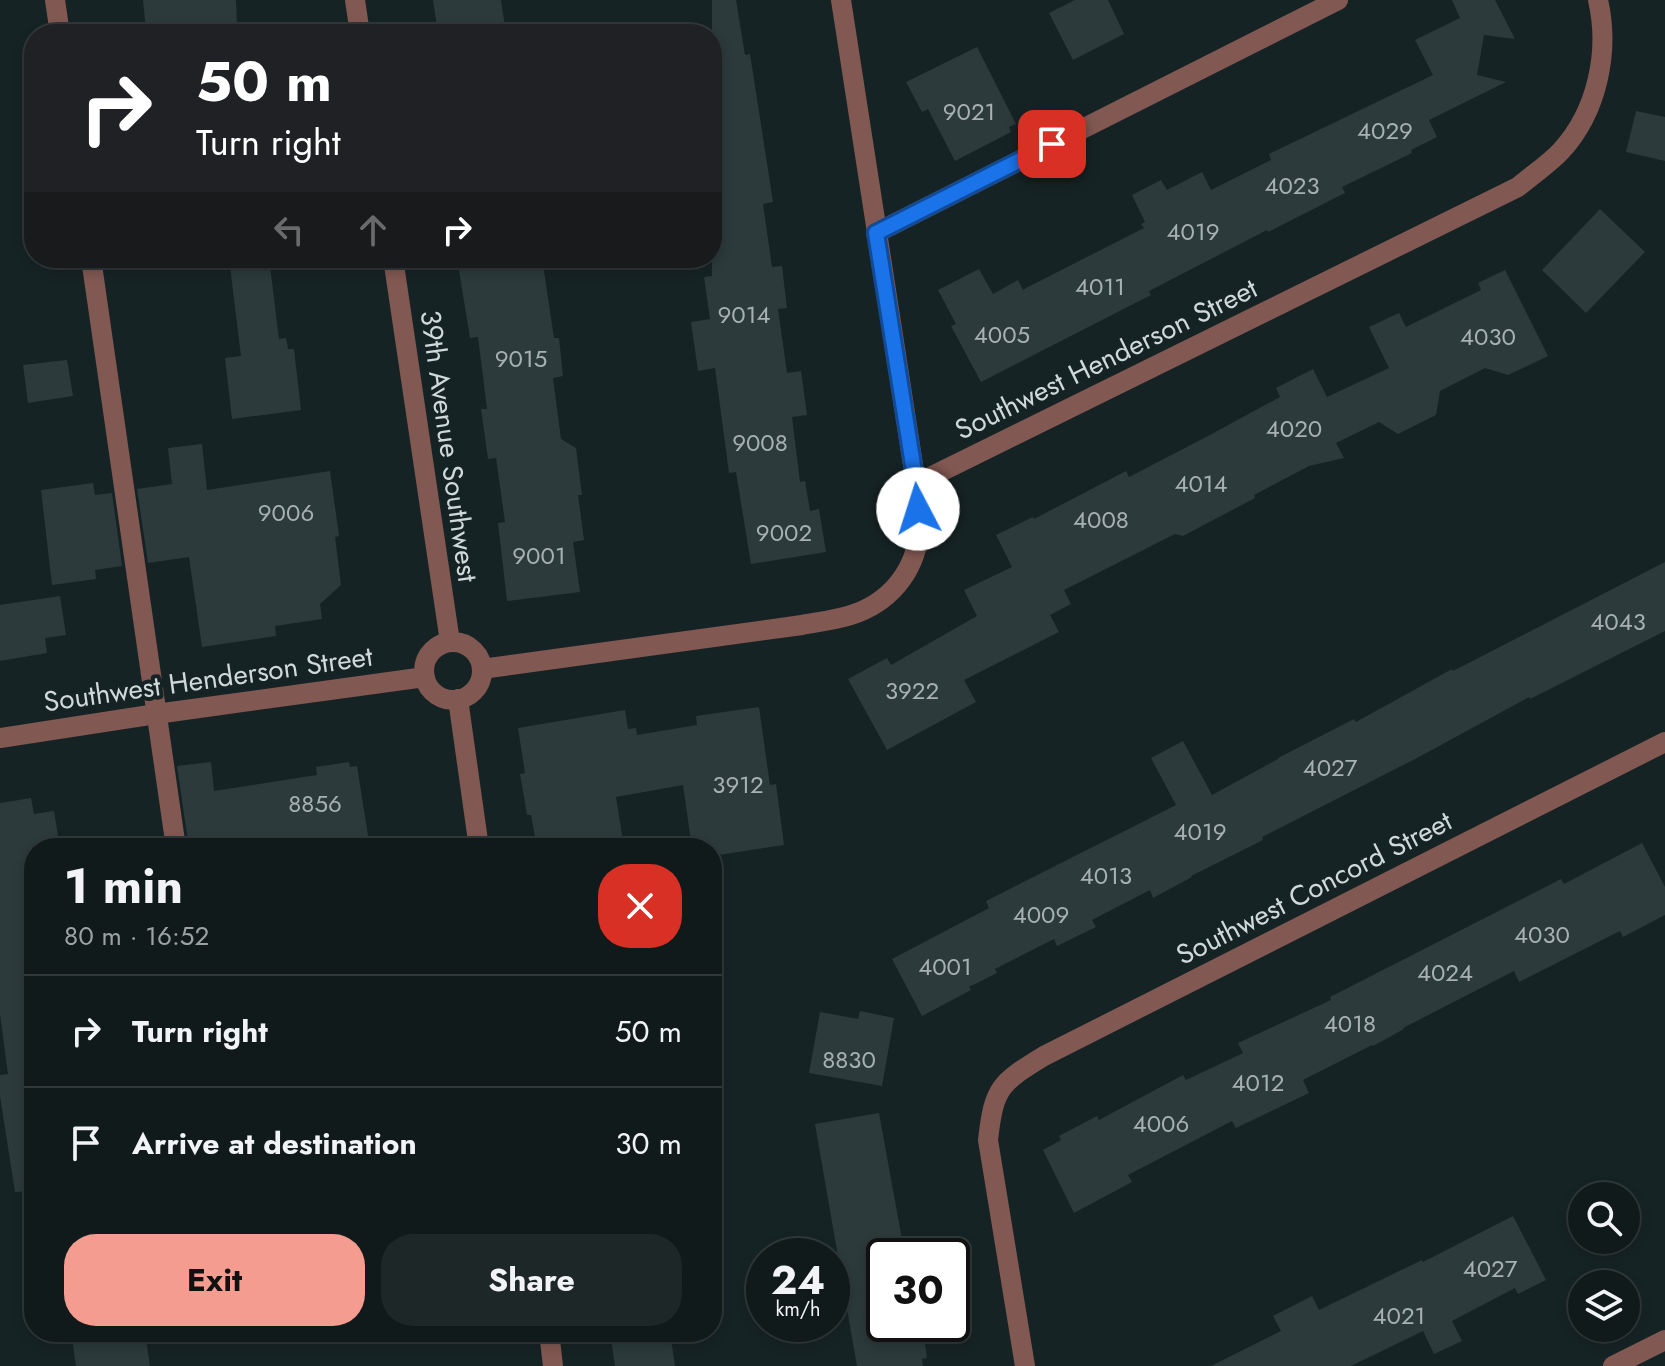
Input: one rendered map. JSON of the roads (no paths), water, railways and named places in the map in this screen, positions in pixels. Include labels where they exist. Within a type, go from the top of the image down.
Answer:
[{"type":"street","points":[[55,0],[59,24]]},
{"type":"street","points":[[355,0],[359,24]]},
{"type":"street","points":[[482,669],[802,625],[853,614],[896,589],[912,565],[919,533],[916,484],[841,0]]},
{"type":"street","points":[[876,233],[1338,0]]},
{"type":"street","name":"Southwest Henderson Street","points":[[916,484],[1518,187],[1559,153],[1580,128],[1594,95],[1600,60],[1603,20],[1598,0]]},
{"type":"street","points":[[92,268],[175,838]]},
{"type":"street","name":"39th Avenue Southwest","points":[[394,268],[450,642]]},
{"type":"street","points":[[450,642],[467,645],[475,651],[482,669],[476,688],[470,695],[458,699],[436,694],[429,688],[425,677],[430,653],[450,642]]},
{"type":"street","name":"Southwest Henderson Street","points":[[0,738],[425,677]]},
{"type":"street","points":[[458,699],[478,838]]},
{"type":"street","name":"Southwest Concord Street","points":[[1025,1366],[988,1140],[996,1094],[1013,1075],[1044,1056],[1665,742]]},
{"type":"street","points":[[1613,1366],[1665,1340]]},
{"type":"street","points":[[550,1342],[553,1366]]}]
